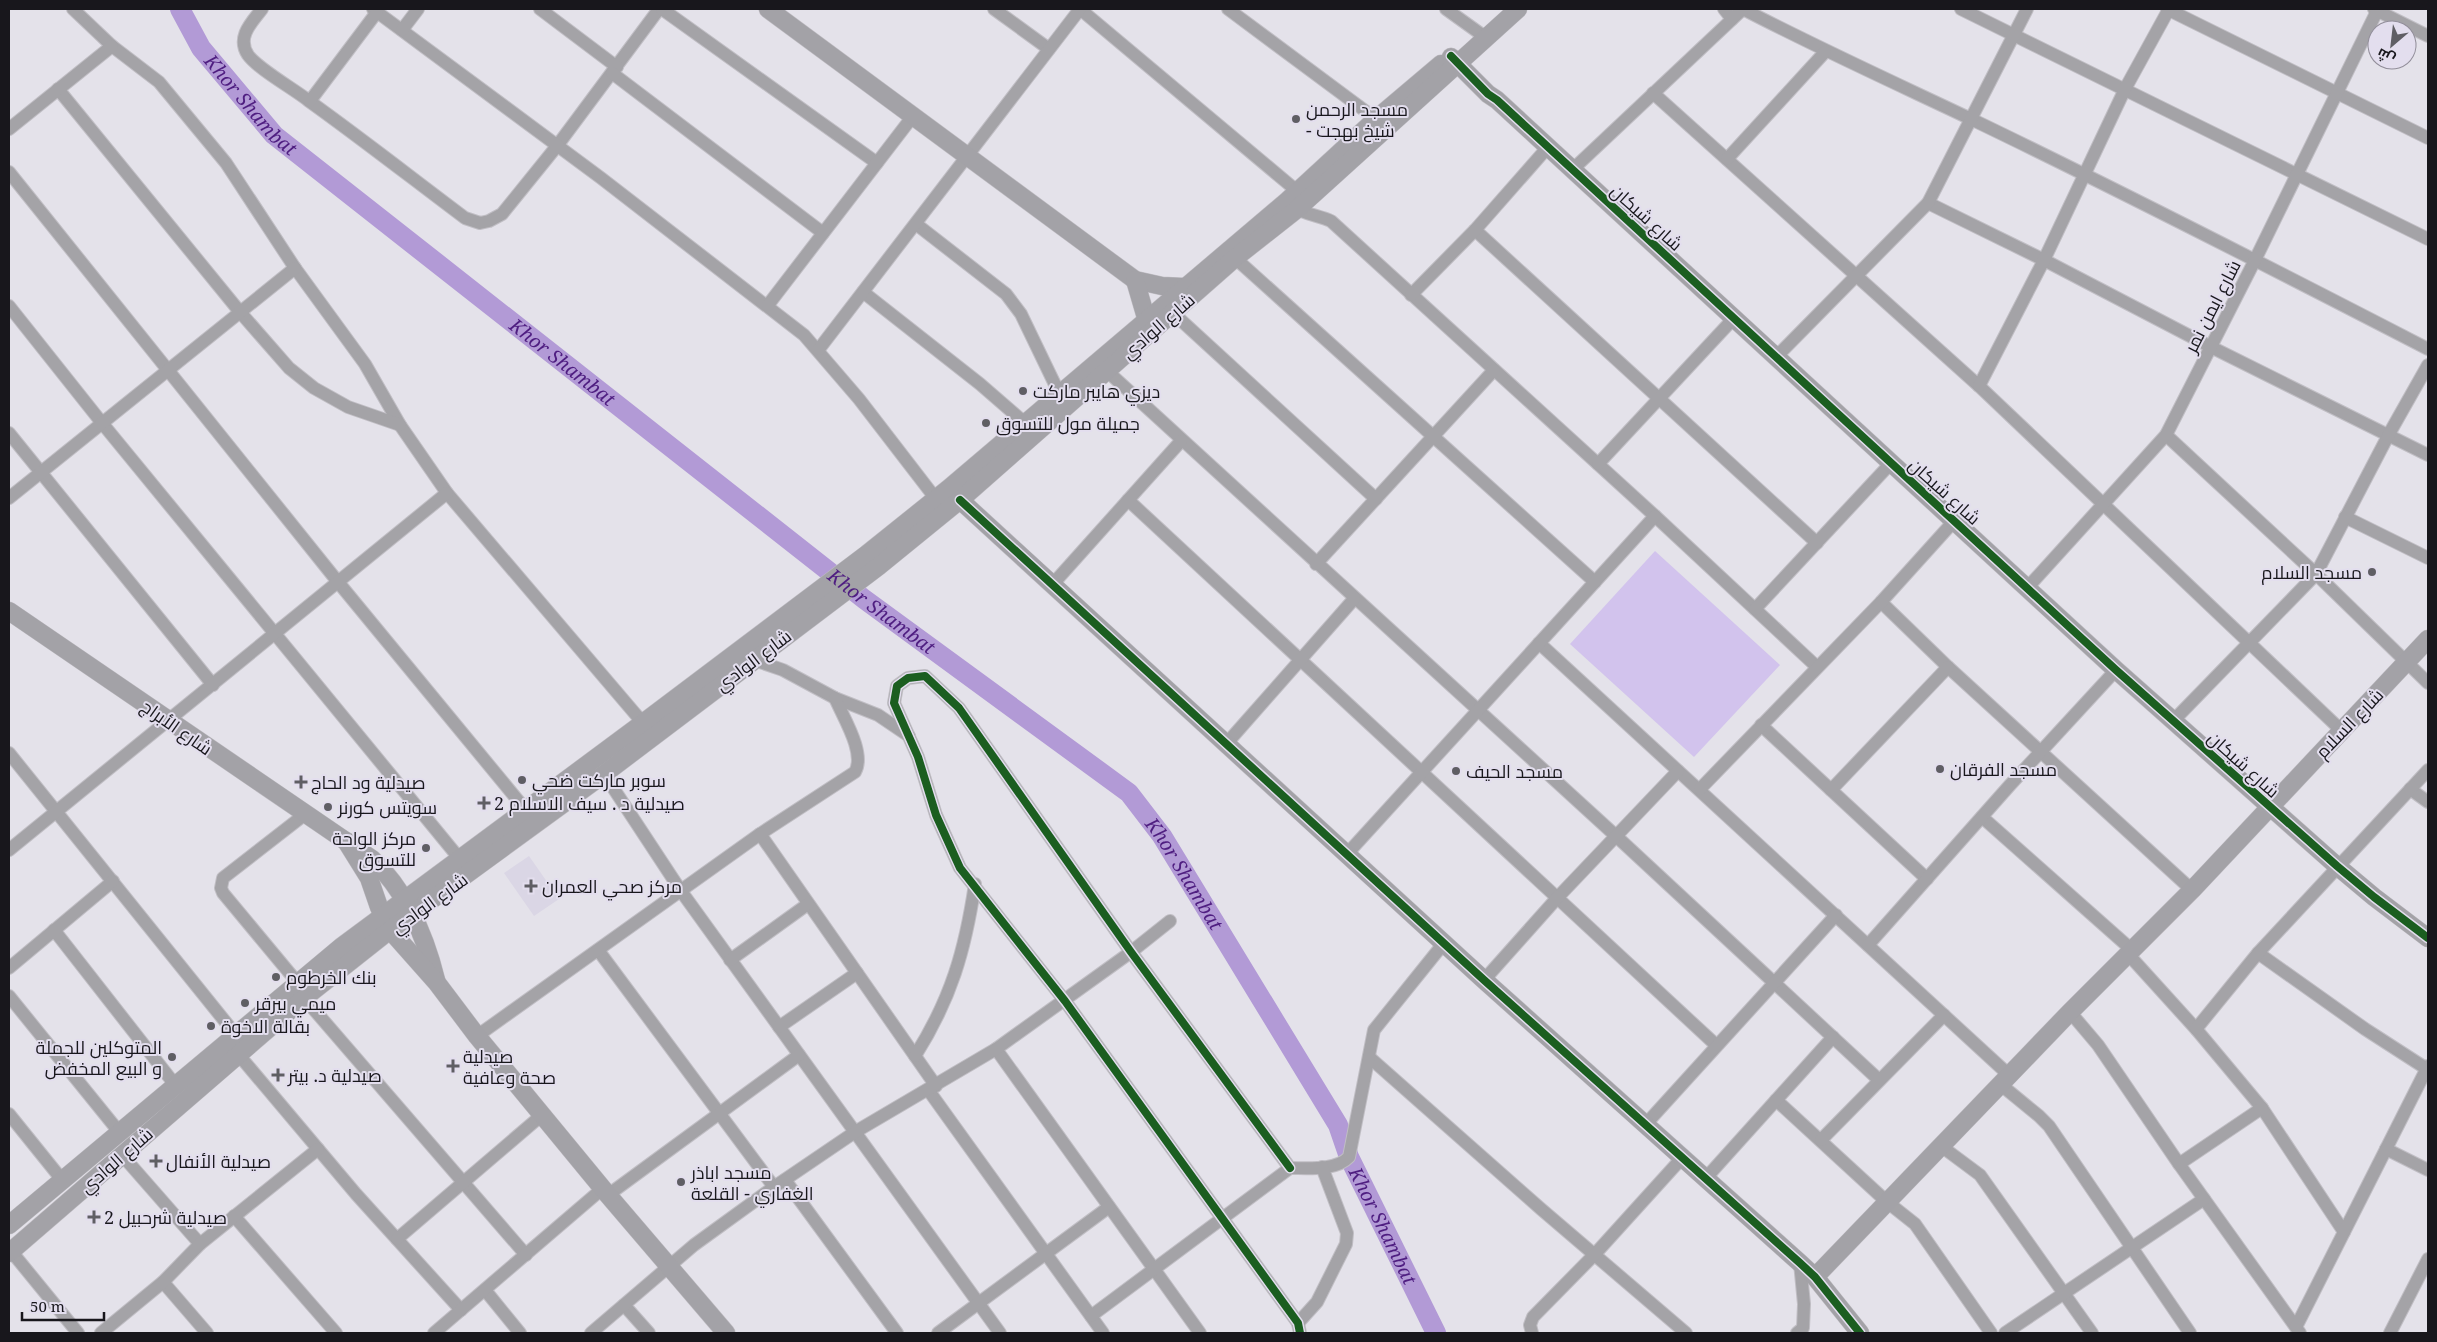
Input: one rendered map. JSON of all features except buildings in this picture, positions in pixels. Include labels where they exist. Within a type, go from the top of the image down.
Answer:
[{"type":"street","points":[[73,9],[112,46],[159,82],[226,163],[295,268],[365,364],[400,425],[447,493],[643,723]]},
{"type":"street","points":[[262,9],[245,30],[244,42],[248,54],[257,64],[310,101],[465,218],[480,223],[489,221],[502,214],[557,146],[661,9],[877,163]]},
{"type":"street","points":[[402,30],[418,9]]},
{"type":"street","points":[[540,9],[823,233]]},
{"type":"street","points":[[768,9],[1135,280],[1162,286],[1183,287]]},
{"type":"street","points":[[994,9],[1049,49]]},
{"type":"street","points":[[819,349],[1080,9],[1293,200],[1313,214],[1331,221],[1655,516],[1816,667]]},
{"type":"street","points":[[1228,9],[1376,119]]},
{"type":"street","points":[[1446,9],[1481,40]]},
{"type":"street","name":"شارع الوادي","points":[[409,906],[459,858],[525,809],[643,723],[822,599],[873,560],[960,500],[1235,258],[1376,119],[1458,58],[1518,9]]},
{"type":"street","points":[[1572,170],[1653,93],[1728,14],[1743,9],[1825,52],[1972,120],[2084,175],[2428,349]]},
{"type":"street","points":[[1961,9],[2428,239]]},
{"type":"street","points":[[1777,356],[1928,203],[2027,9]]},
{"type":"street","points":[[1979,386],[2044,260],[2125,89],[2168,9],[2428,138]]},
{"type":"street","points":[[2376,9],[2428,36]]},
{"type":"street","name":"شارع ايمن نمر","points":[[2028,587],[2166,435],[2255,260],[2376,9]]},
{"type":"street","points":[[310,101],[375,10],[768,305],[819,349],[936,499]]},
{"type":"street","points":[[9,129],[112,46]]},
{"type":"street","points":[[1727,159],[1825,52]]},
{"type":"street","name":"شارع الوادي","points":[[873,560],[936,499],[1147,321],[1183,287],[1293,200],[1458,58]]},
{"type":"street","name":"شارع شيكان","points":[[1458,58],[1488,94],[1498,100],[1572,170],[1735,317],[2116,670],[2174,720],[2268,807],[2374,897],[2428,938]]},
{"type":"street","points":[[58,89],[240,312],[289,368],[314,388],[348,407],[400,425]]},
{"type":"street","points":[[1653,93],[1979,386],[2342,731]]},
{"type":"street","points":[[768,305],[913,116]]},
{"type":"street","points":[[1412,295],[1475,230],[1548,147]]},
{"type":"street","points":[[9,172],[338,582],[525,809]]},
{"type":"street","points":[[1928,203],[2044,260],[2211,347],[2428,454]]},
{"type":"street","points":[[916,224],[1006,294],[1021,314],[1060,395]]},
{"type":"street","points":[[1475,230],[1816,543]]},
{"type":"street","points":[[1235,258],[1595,582]]},
{"type":"street","points":[[9,498],[295,268]]},
{"type":"street","points":[[1135,280],[1147,321]]},
{"type":"street","points":[[863,292],[986,389],[1026,424]]},
{"type":"street","points":[[9,306],[102,423],[459,858]]},
{"type":"street","points":[[1173,313],[1376,499]]},
{"type":"street","points":[[1598,464],[1735,317]]},
{"type":"street","points":[[2174,720],[2316,574],[2388,434],[2428,365]]},
{"type":"street","points":[[1316,564],[1494,370]]},
{"type":"street","points":[[1107,372],[1616,836],[1879,1080]]},
{"type":"street","points":[[9,433],[213,685]]},
{"type":"street","points":[[2166,435],[2316,574],[2428,683]]},
{"type":"street","points":[[1052,585],[1181,441]]},
{"type":"street","points":[[1755,609],[1892,462]]},
{"type":"street","points":[[9,850],[169,722],[447,493]]},
{"type":"street","points":[[960,500],[1484,980],[1800,1263],[1815,1277],[1860,1333]]},
{"type":"street","points":[[1128,500],[1716,1045]]},
{"type":"street","points":[[1347,854],[1655,516]]},
{"type":"street","points":[[2345,517],[2428,558]]},
{"type":"street","points":[[1700,789],[1881,602],[1955,520]]},
{"type":"street","name":"شارع الوادي","points":[[9,1225],[236,1035],[300,990],[409,906],[604,774],[754,660],[822,599]]},
{"type":"street","points":[[1227,743],[1354,599]]},
{"type":"street","points":[[1881,602],[1948,667],[2192,890]]},
{"type":"street","name":"شارع الأبراج","points":[[9,611],[304,815],[346,840],[381,868],[409,906],[428,953],[437,983]]},
{"type":"street","name":"شارع السلام","points":[[1815,1277],[2070,1012],[2192,890],[2428,639]]},
{"type":"street","points":[[1540,643],[1944,1015],[2049,1126],[2190,1333]]},
{"type":"street","points":[[754,660],[783,670],[835,698],[878,715],[909,736]]},
{"type":"street","points":[[1831,790],[1948,667]]},
{"type":"street","points":[[1868,945],[2116,670]]},
{"type":"street","points":[[1290,1168],[1132,952],[959,708],[925,676],[908,678],[897,686],[894,703],[909,736],[948,844],[960,868],[1065,1001],[1299,1328],[1317,1302],[1342,1253],[1348,1233],[1322,1167]]},
{"type":"street","points":[[477,1036],[760,834],[855,772],[859,764],[859,753],[835,698]]},
{"type":"street","points":[[1761,725],[1927,879]]},
{"type":"street","points":[[9,753],[236,1035]]},
{"type":"street","points":[[2196,1029],[2258,953],[2428,770]]},
{"type":"street","points":[[1484,980],[1558,897],[1678,771]]},
{"type":"street","points":[[604,774],[681,891],[1000,1333]]},
{"type":"street","points":[[2410,788],[2428,802]]},
{"type":"street","points":[[304,815],[223,878],[221,883],[223,893],[300,990],[526,1255]]},
{"type":"street","points":[[1982,817],[2130,952],[2262,1108],[2344,1232]]},
{"type":"street","points":[[760,834],[915,1056],[932,1088],[1046,1254],[1103,1333]]},
{"type":"street","points":[[346,840],[369,878],[386,923],[437,983],[477,1036],[605,1192],[726,1333]]},
{"type":"street","points":[[9,968],[113,881]]},
{"type":"street","points":[[915,1056],[935,1023],[960,960],[974,884]]},
{"type":"street","points":[[730,960],[808,904]]},
{"type":"street","points":[[1645,1125],[1773,982],[1836,915]]},
{"type":"street","points":[[592,1333],[668,1266],[774,1187],[855,1132],[996,1049],[1132,952],[1170,921]]},
{"type":"street","points":[[54,930],[176,1086]]},
{"type":"street","points":[[1091,1316],[1290,1168],[1322,1167],[1344,1163],[1349,1157],[1374,1030],[1444,943]]},
{"type":"street","points":[[598,950],[774,1187]]},
{"type":"street","points":[[2070,1012],[2098,1045],[2179,1164],[2298,1330],[2344,1232],[2428,1068],[2365,1029],[2258,953]]},
{"type":"street","points":[[779,1027],[857,973]]},
{"type":"street","name":"شارع الوادي","points":[[10,1252],[238,1054],[300,990]]},
{"type":"street","points":[[9,996],[120,1132]]},
{"type":"street","points":[[1821,1140],[1944,1015]]},
{"type":"street","points":[[1706,1179],[1833,1037]]},
{"type":"street","points":[[996,1049],[1200,1333]]},
{"type":"street","points":[[238,1054],[318,1149],[461,1310]]},
{"type":"street","points":[[434,1333],[526,1255],[605,1192],[799,1055]]},
{"type":"street","points":[[1369,1058],[1540,1209],[1596,1254],[1686,1333]]},
{"type":"street","points":[[1776,1100],[1886,1202],[1923,1233],[1991,1333]]},
{"type":"street","points":[[2179,1164],[2262,1108]]},
{"type":"street","points":[[9,1114],[62,1181]]},
{"type":"street","points":[[397,1239],[542,1115]]},
{"type":"street","points":[[1941,1146],[1980,1175],[2092,1333]]},
{"type":"street","points":[[101,1333],[163,1282],[200,1244],[318,1149]]},
{"type":"street","points":[[2386,1149],[2428,1170]]},
{"type":"street","points":[[122,1155],[200,1244]]},
{"type":"street","points":[[1532,1333],[1530,1325],[1533,1316],[1596,1254],[1682,1158]]},
{"type":"street","points":[[785,1180],[897,1333]]},
{"type":"street","points":[[2005,1333],[2204,1199]]},
{"type":"street","points":[[938,1333],[1109,1207]]},
{"type":"street","points":[[234,1216],[336,1333]]},
{"type":"street","points":[[10,1252],[78,1333]]},
{"type":"street","points":[[2390,1333],[2428,1259]]},
{"type":"street","points":[[1800,1263],[1804,1304],[1803,1331]]},
{"type":"street","points":[[163,1282],[207,1333]]},
{"type":"street","points":[[485,1290],[520,1333]]},
{"type":"street","points":[[624,1305],[649,1333]]},
{"type":"shaded area","points":[[1655,551],[1780,665],[1694,757],[1570,644]]},
{"type":"shaded area","name":"مركز صحي العمران","points":[[529,856],[559,899],[534,916],[504,873]]},
{"type":"waterway","name":"Khor Shambat","points":[[180,9],[201,48],[274,135],[864,599],[1129,793],[1162,836],[1338,1125],[1349,1157],[1436,1333]]},
{"type":"cycle path","points":[[1451,56],[1488,94],[1497,100],[2116,670],[2337,866],[2428,938]]},
{"type":"cycle path","points":[[960,500],[1484,980],[1800,1263],[1815,1277],[1860,1333]]},
{"type":"cycle path","points":[[1290,1168],[1131,952],[959,708],[925,676],[908,678],[897,686],[894,703],[918,757],[936,815],[960,868],[1065,1001],[1298,1323],[1300,1333]]},
{"type":"place","name":"مسجد الرحمن - شيخ بهجت","points":[[1296,119]]},
{"type":"place","name":"ديزي هايبر ماركت","points":[[1023,391]]},
{"type":"place","name":"جميلة مول للتسوق","points":[[986,423]]},
{"type":"place","name":"مسجد السلام","points":[[2372,572]]},
{"type":"place","name":"مسجد الفرقان","points":[[1940,769]]},
{"type":"place","name":"مسجد الحيف","points":[[1456,771]]},
{"type":"place","name":"سوبر ماركت ضحي","points":[[522,780]]},
{"type":"place","name":"صيدلية ود الحاج","points":[[301,782]]},
{"type":"place","name":"صيدلية د . سيف الاسلام 2","points":[[484,803]]},
{"type":"place","name":"سويتس كورنر","points":[[328,807]]},
{"type":"place","name":"مركز الواحة للتسوق","points":[[426,848]]},
{"type":"place","name":"مركز صحي العمران","points":[[531,886]]},
{"type":"place","name":"بنك الخرطوم","points":[[276,977]]},
{"type":"place","name":"ميمي بيرقر","points":[[245,1003]]},
{"type":"place","name":"بقالة الاخوة","points":[[211,1026]]},
{"type":"place","name":"المتوكلين للجملة و البيع المخفض","points":[[172,1057]]},
{"type":"place","name":"صيدلية صحة وعافية","points":[[453,1066]]},
{"type":"place","name":"صيدلية د. بيتر","points":[[278,1075]]},
{"type":"place","name":"صيدلية الأنفال","points":[[156,1161]]},
{"type":"place","name":"مسجد اباذر الغفاري - القلعة","points":[[681,1182]]},
{"type":"place","name":"صيدلية شرحبيل 2","points":[[94,1217]]}]
